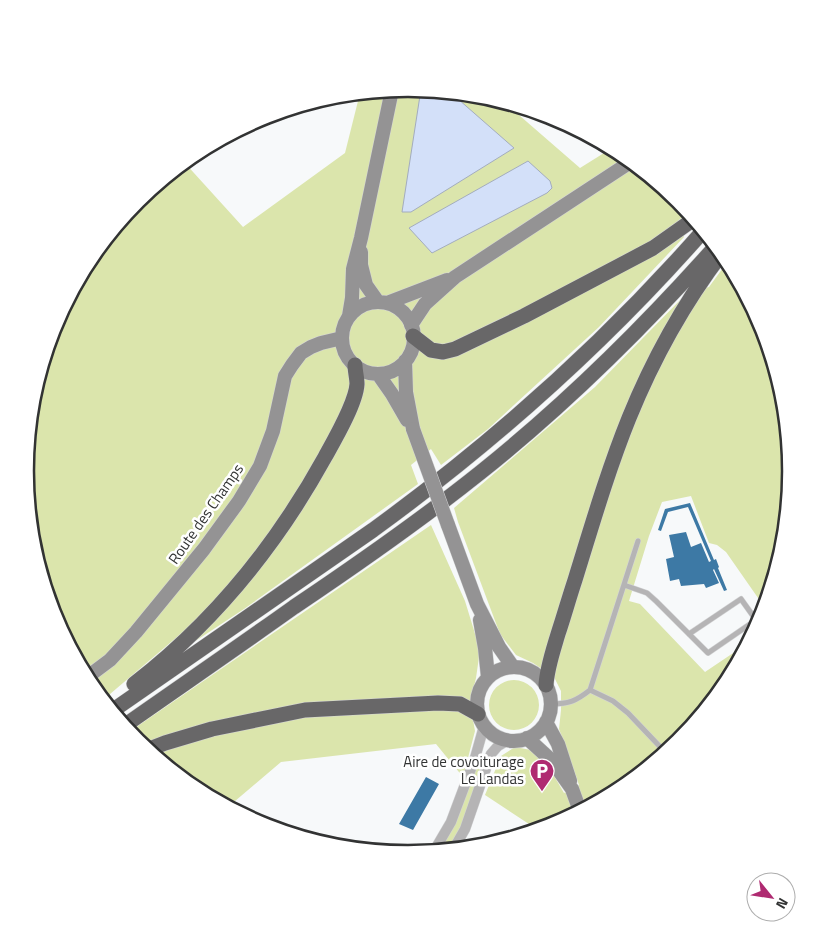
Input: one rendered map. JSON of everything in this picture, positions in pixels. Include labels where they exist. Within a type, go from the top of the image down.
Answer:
[{"type":"highway","points":[[412,331],[431,350],[443,352],[456,349],[542,307],[645,253],[688,223]]},
{"type":"highway","points":[[118,707],[373,530],[475,452],[536,400],[586,353],[646,293],[699,236]]},
{"type":"highway","points":[[130,722],[386,544],[480,472],[541,421],[594,372],[674,292],[711,252]]},
{"type":"highway","points":[[546,685],[546,674],[562,620],[629,417],[652,366],[671,332],[698,287],[717,260]]},
{"type":"highway","points":[[116,705],[129,688],[187,638],[223,602],[285,523],[318,470],[350,409],[357,383],[354,365]]},
{"type":"highway","points":[[155,747],[212,729],[305,710],[438,703],[460,704],[481,720]]},
{"type":"street","points":[[361,238],[361,265],[366,285],[383,303],[398,308],[406,316],[412,331],[413,345],[405,361],[398,368],[378,374],[370,373],[354,365],[343,348],[342,338],[352,298],[353,269],[390,98]]},
{"type":"street","points":[[412,331],[425,304],[455,277],[625,166]]},
{"type":"street","points":[[349,316],[357,308],[367,304],[383,303],[455,277]]},
{"type":"street","name":"Route des Champs","points":[[93,673],[110,660],[136,632],[204,548],[239,501],[260,466],[272,431],[286,376],[292,364],[311,347],[342,338]]},
{"type":"street","points":[[405,361],[406,392],[413,429],[477,604],[499,647],[513,667]]},
{"type":"street","points":[[378,374],[413,429]]},
{"type":"street","points":[[477,604],[488,677]]},
{"type":"street","points":[[438,843],[451,822],[475,758],[481,720],[477,704],[478,694],[482,685],[488,677],[496,672],[504,668],[513,667],[523,668],[532,672],[546,685],[550,694],[550,713],[538,732],[527,738],[515,741],[499,738],[491,733],[481,720]]},
{"type":"street","points":[[546,722],[566,764],[578,805]]},
{"type":"street","points":[[527,738],[552,761],[572,789]]},
{"type":"street","points":[[457,842],[465,828],[491,754],[498,746],[508,740]]},
{"type":"lane","points":[[551,704],[564,704],[580,698],[590,690],[638,541]]},
{"type":"lane","points":[[624,585],[647,593],[708,653],[749,625]]},
{"type":"lane","points":[[689,634],[742,599],[753,616]]},
{"type":"lane","points":[[590,690],[621,707],[661,747]]},
{"type":"green space","points":[[408,97],[457,100],[481,104],[518,114],[580,168],[604,153],[616,160],[655,190],[683,217],[677,222],[684,237],[599,327],[488,429],[441,465],[431,449],[411,465],[418,484],[244,609],[194,642],[184,631],[108,695],[72,637],[62,614],[47,568],[37,520],[34,471],[37,422],[47,374],[62,328],[72,305],[97,263],[127,224],[143,206],[189,168],[243,227],[345,153],[358,100]]},
{"type":"green space","points":[[722,269],[744,305],[754,328],[775,398],[781,447],[781,495],[775,544],[762,591],[759,599],[726,552],[717,545],[709,543],[691,496],[662,502],[649,536],[629,601],[640,604],[705,672],[736,651],[705,699],[689,718],[673,736],[636,768],[574,807],[530,824],[485,795],[501,756],[515,747],[531,750],[553,774],[564,793],[579,785],[559,729],[561,691],[554,677],[533,663],[516,655],[500,634],[454,508],[595,387],[687,293],[709,287]]},
{"type":"green space","points":[[431,525],[465,601],[480,650],[470,703],[475,731],[463,777],[436,744],[281,762],[234,802],[180,768],[135,728]]},
{"type":"green space","points":[[514,680],[528,684],[535,691],[539,705],[535,719],[528,726],[514,730],[500,726],[493,719],[489,705],[493,691],[500,684]]},
{"type":"green space","points":[[480,753],[486,757],[464,825],[454,842],[442,843]]},
{"type":"water","points":[[420,97],[460,100],[514,148],[411,212],[402,212]]},
{"type":"water","points":[[528,161],[550,181],[552,188],[547,193],[432,253],[409,228]]},
{"type":"building","points":[[690,503],[714,560],[716,559],[727,590],[724,591],[714,569],[719,583],[706,588],[704,584],[681,586],[679,579],[670,581],[666,559],[674,557],[669,535],[686,532],[691,547],[701,543],[709,562],[711,561],[688,507],[668,512],[661,531],[658,530],[665,509]]},
{"type":"building","points":[[426,777],[439,784],[413,830],[399,824]]},
{"type":"place","name":"Aire de covoiturage Le Landas","points":[[542,792]]}]
